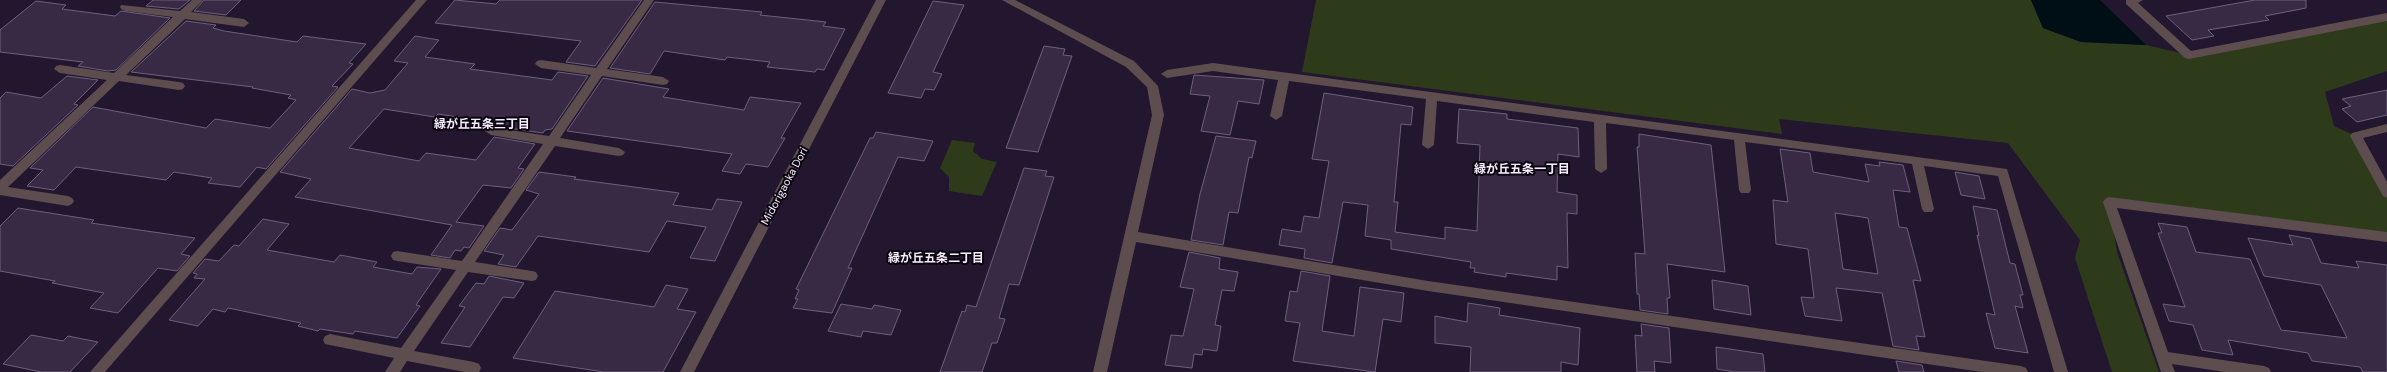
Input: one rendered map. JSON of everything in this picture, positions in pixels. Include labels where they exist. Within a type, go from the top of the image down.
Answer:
[{"type":"street","points":[[0,188],[198,0]]},
{"type":"street","points":[[97,372],[422,0]]},
{"type":"street","points":[[392,372],[550,141],[649,0]]},
{"type":"street","name":"Midorigaoka Dori","points":[[686,372],[881,0]]},
{"type":"street","points":[[1007,0],[1130,64],[1152,86],[1158,115],[1100,372]]},
{"type":"street","points":[[2138,0],[2130,2],[2189,55],[2387,17]]},
{"type":"street","points":[[125,7],[244,23]]},
{"type":"street","points":[[541,64],[663,81]]},
{"type":"street","points":[[1167,74],[1214,67],[1432,98],[2003,172],[2061,372]]},
{"type":"street","points":[[60,69],[179,86]]},
{"type":"street","points":[[1276,116],[1284,77]]},
{"type":"street","points":[[1428,145],[1432,98]]},
{"type":"street","points":[[1600,120],[1601,169]]},
{"type":"street","points":[[2387,128],[2356,136],[2387,193]]},
{"type":"street","points":[[491,131],[619,152]]},
{"type":"street","points":[[1739,137],[1745,190]]},
{"type":"street","points":[[1917,161],[1928,209]]},
{"type":"street","points":[[0,188],[68,202]]},
{"type":"street","points":[[2168,372],[2109,202],[2387,237]]},
{"type":"street","points":[[1131,236],[1428,286],[2021,372]]},
{"type":"street","points":[[396,256],[532,276]]},
{"type":"street","points":[[330,340],[474,368]]},
{"type":"street","points":[[2162,357],[2264,372]]},
{"type":"green space","points":[[1316,0],[2031,0],[2043,28],[2081,42],[2146,45],[2189,55],[2387,17],[2387,71],[2325,92],[2334,126],[2356,136],[2387,193],[2387,237],[2109,203],[2117,252],[2159,372],[2112,372],[2075,258],[2080,240],[2008,143],[1779,119],[1782,134],[1302,72]]},
{"type":"green space","points":[[952,140],[975,143],[973,151],[982,159],[997,162],[982,196],[949,191],[949,177],[940,168]]},
{"type":"shaded area","points":[[2031,0],[2100,0],[2146,45],[2081,42],[2043,28]]},
{"type":"building","points":[[153,0],[190,0],[179,9],[146,6]]},
{"type":"building","points":[[204,0],[241,0],[226,15],[194,11]]},
{"type":"building","points":[[455,0],[496,4],[500,0],[642,0],[595,66],[566,62],[581,41],[435,23]]},
{"type":"building","points":[[2255,0],[2306,0],[2306,8],[2265,16],[2269,20],[2208,30],[2214,36],[2192,40],[2166,16]]},
{"type":"building","points":[[36,1],[66,5],[62,9],[115,16],[121,11],[170,18],[116,70],[108,71],[78,66],[83,62],[0,52],[0,30]]},
{"type":"building","points":[[933,1],[964,5],[933,72],[942,74],[934,90],[925,89],[921,98],[888,93]]},
{"type":"building","points":[[655,2],[762,12],[760,15],[826,22],[823,26],[845,29],[824,70],[817,69],[815,72],[767,67],[770,62],[727,57],[725,60],[664,51],[650,74],[610,68]]},
{"type":"building","points":[[186,21],[216,25],[213,28],[224,31],[297,42],[303,36],[366,44],[349,63],[353,64],[332,86],[338,87],[266,169],[257,167],[240,187],[208,183],[212,178],[174,172],[166,180],[76,167],[54,190],[27,186],[43,170],[30,168],[93,107],[206,128],[215,119],[270,128],[296,100],[288,98],[291,95],[252,88],[253,87],[131,72]]},
{"type":"building","points":[[415,36],[439,40],[425,57],[475,64],[470,69],[552,80],[558,72],[588,76],[552,129],[545,130],[543,133],[502,127],[504,124],[438,114],[435,117],[384,109],[349,148],[419,161],[426,153],[476,160],[494,137],[535,144],[518,168],[524,169],[511,188],[483,185],[456,222],[484,226],[469,248],[464,247],[461,251],[455,250],[450,258],[431,255],[452,225],[295,197],[311,179],[280,172],[352,89],[370,93],[385,90],[408,63],[394,61]]},
{"type":"building","points":[[1044,46],[1065,49],[1063,55],[1072,56],[1038,152],[1006,148]]},
{"type":"building","points":[[1194,75],[1264,80],[1259,104],[1238,101],[1230,135],[1201,131],[1210,96],[1190,94]]},
{"type":"building","points":[[67,76],[98,80],[74,104],[78,105],[13,166],[0,164],[0,98],[6,92],[41,98]]},
{"type":"building","points":[[603,78],[669,89],[663,97],[744,110],[750,97],[801,103],[781,138],[785,138],[768,167],[746,164],[740,174],[722,171],[732,154],[567,131]]},
{"type":"building","points":[[2387,90],[2387,115],[2357,122],[2342,109],[2351,106],[2342,99]]},
{"type":"building","points":[[1324,93],[1413,107],[1411,125],[1401,124],[1394,202],[1398,202],[1395,232],[1445,239],[1445,227],[1477,231],[1480,145],[1457,143],[1459,109],[1507,114],[1507,119],[1578,128],[1579,157],[1558,154],[1557,192],[1577,195],[1577,214],[1567,213],[1568,268],[1557,266],[1557,280],[1506,273],[1506,277],[1474,272],[1475,268],[1470,268],[1471,262],[1391,249],[1391,240],[1365,236],[1368,205],[1343,202],[1332,263],[1304,258],[1305,249],[1279,245],[1282,229],[1301,232],[1304,216],[1319,218],[1329,161],[1312,159]]},
{"type":"building","points":[[876,132],[933,141],[924,161],[898,157],[848,268],[852,268],[832,313],[793,308],[798,299],[795,299],[799,290],[796,289],[870,138],[873,138]]},
{"type":"building","points":[[1639,134],[1711,145],[1725,272],[1667,264],[1670,298],[1667,298],[1668,314],[1640,310],[1639,294],[1637,294],[1635,253],[1645,254],[1637,147],[1639,147]]},
{"type":"building","points":[[1216,136],[1256,141],[1252,158],[1249,157],[1238,213],[1229,212],[1223,245],[1191,240],[1200,194]]},
{"type":"building","points":[[1780,149],[1810,153],[1813,172],[1869,182],[1865,164],[1880,166],[1879,162],[1903,165],[1910,192],[1893,190],[1899,227],[1907,228],[1921,281],[1913,280],[1925,337],[1916,336],[1919,350],[1893,346],[1882,293],[1836,288],[1842,321],[1805,316],[1801,297],[1814,298],[1808,249],[1776,244],[1773,200],[1788,202]],"holes":[[[1835,213],[1868,218],[1878,274],[1843,269]]]},
{"type":"building","points":[[1024,168],[1047,171],[1045,176],[1054,177],[1019,285],[1009,284],[999,318],[1005,319],[997,343],[992,343],[982,372],[940,372],[962,311],[965,312],[967,305],[976,307]]},
{"type":"building","points":[[539,172],[576,177],[574,179],[679,193],[673,205],[712,210],[717,199],[742,202],[715,261],[690,258],[706,227],[667,221],[649,252],[538,236],[516,267],[498,264],[504,255],[484,251],[500,228],[512,230],[539,194],[526,190]]},
{"type":"building","points":[[1955,172],[1979,176],[1985,199],[1961,195]]},
{"type":"building","points":[[1973,206],[1997,210],[2010,263],[2015,264],[2023,295],[2020,295],[2023,308],[2015,306],[2028,353],[1995,348],[1986,313],[1995,315],[1977,235],[1979,236]]},
{"type":"building","points":[[18,208],[94,220],[91,223],[195,238],[181,254],[190,256],[177,271],[158,268],[118,313],[90,308],[104,293],[52,283],[55,281],[0,271],[0,226]]},
{"type":"building","points":[[263,219],[289,224],[267,250],[334,262],[340,255],[377,262],[373,267],[412,274],[417,267],[441,269],[416,305],[420,306],[397,338],[355,331],[353,334],[320,329],[318,331],[298,326],[301,323],[228,308],[225,312],[213,309],[198,326],[169,320],[205,279],[194,278],[197,274],[193,273],[205,259],[219,261],[234,245],[239,246]]},
{"type":"building","points":[[2158,223],[2187,227],[2196,252],[2250,259],[2281,330],[2347,338],[2321,285],[2264,276],[2248,238],[2293,245],[2289,235],[2311,239],[2321,263],[2359,268],[2356,261],[2387,265],[2387,372],[2363,372],[2360,367],[2312,361],[2308,353],[2228,340],[2233,355],[2202,350],[2193,325],[2169,321],[2163,304],[2185,307],[2158,233],[2162,233]]},
{"type":"building","points":[[1189,252],[1220,258],[1219,269],[1238,272],[1234,291],[1222,290],[1215,325],[1221,326],[1217,351],[1203,349],[1202,355],[1194,354],[1192,368],[1165,365],[1171,335],[1183,336],[1194,289],[1180,287]]},
{"type":"building","points":[[1301,271],[1330,276],[1322,331],[1354,336],[1360,287],[1404,293],[1401,322],[1383,319],[1375,372],[1293,361],[1300,323],[1285,321],[1290,291],[1297,292]]},
{"type":"building","points":[[489,276],[524,283],[514,298],[503,297],[470,347],[441,343],[465,307],[459,306],[476,283],[484,284]]},
{"type":"building","points":[[1712,280],[1748,286],[1751,315],[1714,309]]},
{"type":"building","points":[[666,285],[688,289],[677,309],[696,312],[663,372],[604,372],[513,358],[555,291],[654,307]]},
{"type":"building","points":[[1468,303],[1500,308],[1499,315],[1580,328],[1578,365],[1561,362],[1561,372],[1470,372],[1471,347],[1435,343],[1435,316],[1467,322]]},
{"type":"building","points":[[841,304],[872,309],[874,305],[901,310],[891,335],[863,331],[861,337],[828,331]]},
{"type":"building","points":[[1641,324],[1669,328],[1671,363],[1654,361],[1655,372],[1637,372],[1635,335],[1642,336]]},
{"type":"building","points":[[31,335],[63,341],[68,336],[98,342],[70,372],[41,372],[3,364]]},
{"type":"building","points":[[1716,347],[1763,354],[1765,372],[1735,372],[1717,369]]},
{"type":"building","points":[[1896,361],[1922,365],[1924,372],[1899,372]]},
{"type":"district","name":"緑が丘五条三丁目","points":[[482,124]]},
{"type":"district","name":"緑が丘五条一丁目","points":[[1522,169]]},
{"type":"district","name":"緑が丘五条二丁目","points":[[936,258]]}]
